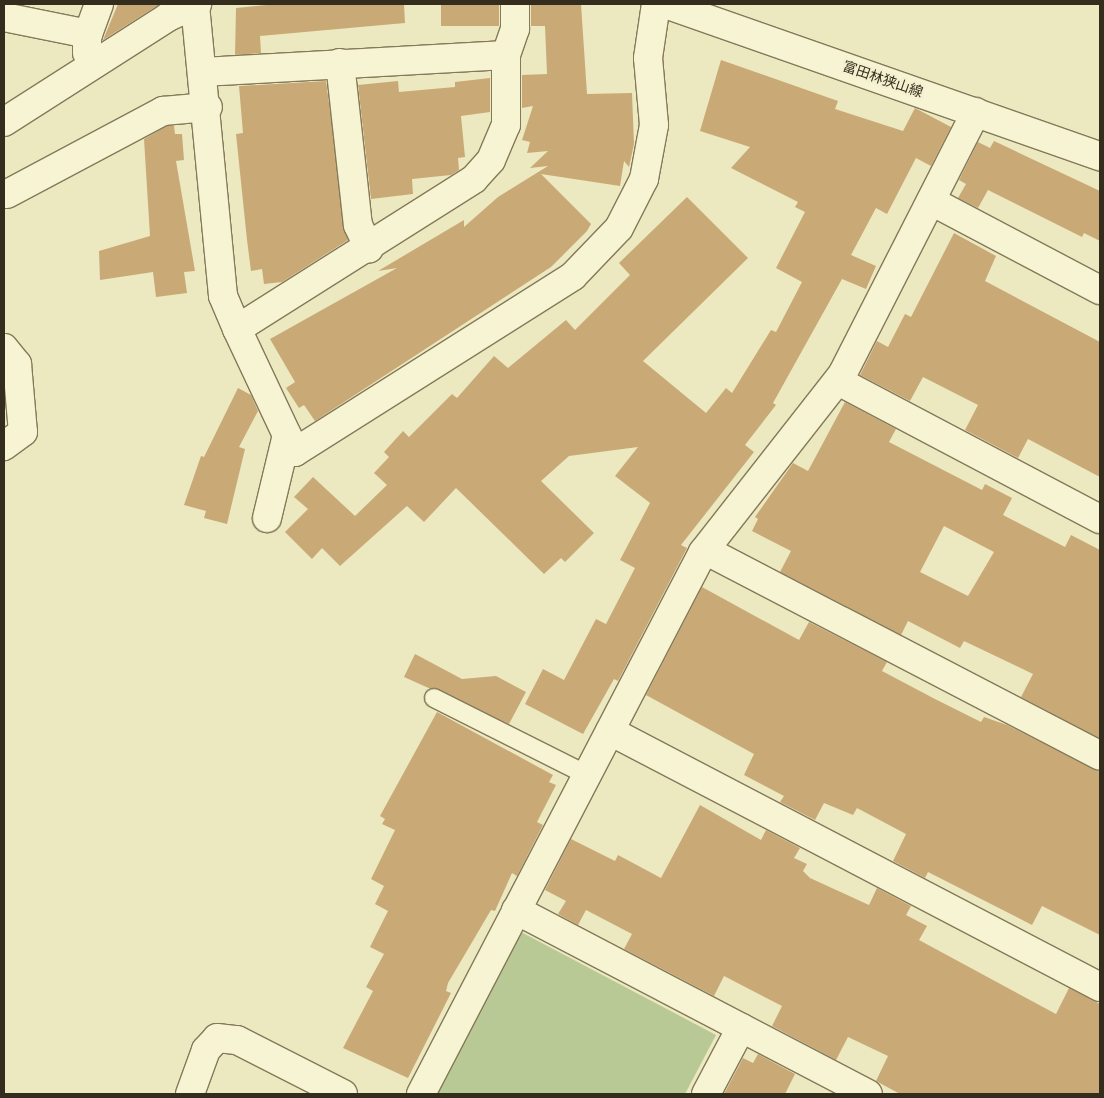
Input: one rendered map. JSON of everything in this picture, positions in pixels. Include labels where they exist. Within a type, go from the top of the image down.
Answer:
[{"type":"street","points":[[92,64],[88,34],[99,4]]},
{"type":"street","points":[[4,122],[92,64],[196,4],[208,107],[223,296],[295,452],[573,276],[619,228],[644,179],[651,152],[654,92],[648,58],[656,4]]},
{"type":"street","points":[[237,329],[369,249],[474,179],[491,160],[506,125],[506,55],[515,28],[515,4]]},
{"type":"street","name":"富田林狭山線","points":[[665,4],[1100,156]]},
{"type":"street","points":[[4,17],[88,34]]},
{"type":"street","points":[[204,72],[506,55]]},
{"type":"street","points":[[340,63],[358,225],[369,249]]},
{"type":"street","points":[[7,194],[163,111],[208,107]]},
{"type":"street","points":[[421,1094],[704,550],[838,381],[976,112]]},
{"type":"street","points":[[931,202],[1100,290]]},
{"type":"street","points":[[4,348],[17,364],[22,432],[4,446]]},
{"type":"street","points":[[838,381],[1100,519]]},
{"type":"street","points":[[267,518],[287,435]]},
{"type":"street","points":[[704,550],[1100,756]]},
{"type":"street","points":[[610,731],[1100,987]]},
{"type":"street","points":[[516,910],[868,1094]]},
{"type":"street","points":[[706,1094],[741,1028]]},
{"type":"street","points":[[190,1094],[206,1050],[217,1038],[237,1040],[343,1094]]},
{"type":"lane","points":[[434,698],[587,775]]},
{"type":"green space","points":[[521,932],[716,1035],[685,1094],[437,1094]]},
{"type":"building","points":[[118,4],[160,4],[103,40]]},
{"type":"building","points":[[276,4],[404,4],[405,23],[260,36],[261,53],[235,55],[236,8]]},
{"type":"building","points":[[441,4],[499,4],[499,26],[441,26]]},
{"type":"building","points":[[531,4],[581,4],[587,94],[632,93],[634,144],[629,167],[624,161],[620,186],[541,174],[591,224],[587,231],[551,267],[315,421],[304,405],[299,408],[286,388],[295,382],[270,339],[397,268],[378,271],[464,220],[464,227],[498,197],[548,166],[530,168],[548,151],[527,153],[530,142],[522,140],[533,106],[522,108],[522,75],[547,74],[545,26],[531,26]]},
{"type":"building","points":[[721,60],[838,101],[835,109],[903,131],[915,108],[951,127],[931,166],[916,158],[887,214],[876,208],[851,255],[876,266],[866,289],[842,279],[773,403],[776,405],[745,445],[754,452],[681,545],[687,548],[618,681],[614,679],[583,734],[525,704],[543,669],[564,680],[596,619],[606,624],[635,568],[620,560],[650,503],[615,476],[638,447],[569,456],[541,481],[594,533],[565,562],[561,558],[544,574],[456,488],[424,522],[407,506],[340,566],[322,548],[312,559],[285,532],[308,509],[294,497],[313,477],[355,516],[387,485],[374,473],[389,457],[384,452],[403,431],[409,437],[452,394],[457,398],[494,356],[508,368],[566,320],[575,330],[630,275],[619,263],[687,197],[748,258],[643,361],[706,413],[726,388],[732,393],[771,330],[776,332],[802,282],[776,268],[805,212],[795,207],[798,202],[731,168],[750,147],[700,131]]},
{"type":"building","points":[[490,78],[490,112],[461,116],[465,157],[458,158],[459,170],[451,175],[412,179],[413,194],[371,199],[358,85],[398,81],[399,92],[455,87],[455,82]]},
{"type":"building","points":[[326,81],[348,240],[282,282],[264,284],[262,269],[251,271],[247,240],[236,134],[243,133],[239,86]]},
{"type":"building","points":[[167,126],[174,126],[175,134],[182,134],[184,160],[176,161],[195,271],[184,272],[187,293],[156,297],[153,272],[100,280],[99,251],[150,236],[144,139]]},
{"type":"building","points":[[994,141],[1100,191],[1100,241],[1084,233],[1082,237],[988,190],[978,208],[958,198],[966,184],[959,180],[978,142],[990,148]]},
{"type":"building","points":[[954,233],[996,256],[985,281],[1100,342],[1100,477],[1028,439],[1018,458],[965,430],[978,405],[923,377],[910,401],[860,375],[877,341],[888,347],[905,314],[911,317]]},
{"type":"building","points":[[238,388],[251,395],[258,411],[239,447],[245,449],[227,524],[204,518],[206,511],[184,505],[201,456],[204,457]]},
{"type":"building","points":[[845,402],[896,429],[889,442],[982,490],[985,484],[1012,498],[1003,515],[1065,547],[1071,535],[1100,550],[1100,739],[1021,697],[1033,674],[964,641],[960,648],[908,621],[901,635],[780,572],[791,551],[752,531],[758,519],[755,517],[793,463],[808,471]],"holes":[[[944,526],[994,552],[968,596],[920,572]]]},
{"type":"building","points":[[702,587],[799,640],[809,622],[887,662],[882,671],[935,699],[981,722],[984,717],[1007,725],[1100,772],[1100,935],[1042,906],[1032,925],[928,872],[925,878],[893,861],[906,834],[857,808],[853,815],[824,803],[815,820],[780,802],[784,796],[744,775],[754,754],[646,695]]},
{"type":"building","points":[[415,654],[462,679],[496,676],[526,692],[509,724],[404,677]]},
{"type":"building","points":[[437,712],[553,775],[549,782],[556,785],[537,822],[543,825],[517,876],[512,873],[495,911],[491,910],[448,983],[446,991],[451,993],[408,1078],[343,1048],[373,991],[366,987],[384,954],[370,947],[388,911],[375,904],[384,886],[371,879],[395,830],[382,824],[385,819],[380,816]]},
{"type":"building","points":[[700,805],[761,840],[766,830],[800,848],[794,858],[807,864],[803,871],[810,878],[869,905],[877,888],[911,906],[906,915],[927,926],[919,940],[1056,1014],[1069,988],[1100,1004],[1100,1094],[900,1094],[876,1081],[888,1056],[848,1037],[836,1060],[772,1026],[782,1006],[724,976],[714,996],[624,949],[632,934],[586,910],[578,925],[558,914],[566,901],[545,890],[571,839],[615,861],[618,855],[661,878]]},
{"type":"building","points":[[758,1054],[795,1074],[785,1094],[724,1094],[743,1058],[753,1063]]}]
